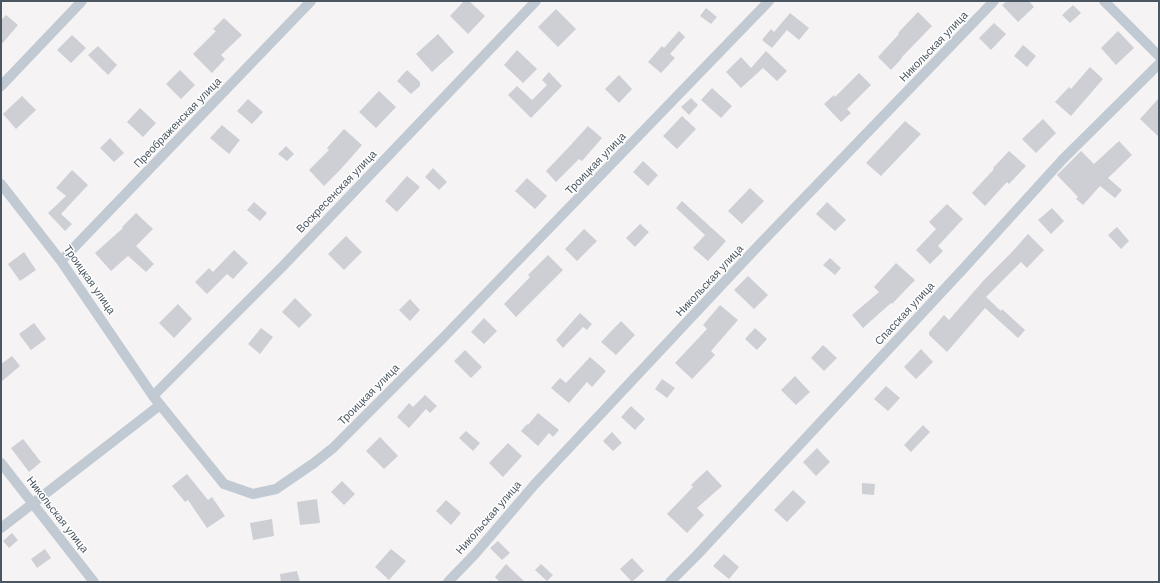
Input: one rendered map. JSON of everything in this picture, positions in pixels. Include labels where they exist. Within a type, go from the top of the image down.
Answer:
[{"type":"street","points":[[1,86],[82,1]]},
{"type":"street","name":"Преображенская улица","points":[[61,261],[311,1]]},
{"type":"street","name":"Воскресенская улица","points":[[153,396],[283,266],[536,1]]},
{"type":"street","name":"Троицкая улица","points":[[1,184],[61,261],[153,396],[224,484],[253,494],[276,489],[333,448],[448,333],[769,1]]},
{"type":"street","name":"Никольская улица","points":[[448,582],[475,554],[535,484],[759,245],[994,1]]},
{"type":"street","points":[[1104,1],[1159,56]]},
{"type":"street","name":"Спасская улица","points":[[670,582],[698,555],[1063,159],[1159,64]]},
{"type":"street","points":[[1,528],[160,405]]},
{"type":"street","name":"Никольская улица","points":[[1,464],[94,582]]},
{"type":"building","points":[[464,1],[469,1],[485,16],[468,34],[450,16]]},
{"type":"building","points":[[1007,1],[1029,1],[1034,7],[1018,22],[1002,5]]},
{"type":"building","points":[[1073,5],[1081,13],[1070,23],[1062,15]]},
{"type":"building","points":[[706,8],[717,17],[711,24],[700,16]]},
{"type":"building","points":[[556,9],[576,29],[558,47],[538,27]]},
{"type":"building","points":[[918,12],[932,26],[891,70],[878,57]]},
{"type":"building","points":[[790,13],[809,28],[799,40],[787,30],[772,48],[762,40],[771,29],[774,32]]},
{"type":"building","points":[[6,15],[18,25],[1,45],[1,20]]},
{"type":"building","points":[[224,18],[242,35],[221,55],[225,59],[212,73],[193,54],[216,31],[213,29]]},
{"type":"building","points":[[994,23],[1006,34],[991,50],[979,38]]},
{"type":"building","points":[[679,31],[685,37],[670,54],[675,58],[661,73],[648,62],[662,46],[664,48]]},
{"type":"building","points":[[1118,31],[1134,48],[1116,65],[1101,48]]},
{"type":"building","points":[[438,34],[454,52],[432,72],[416,54]]},
{"type":"building","points":[[72,35],[86,48],[71,63],[57,50]]},
{"type":"building","points":[[1023,45],[1036,56],[1027,67],[1014,56]]},
{"type":"building","points":[[98,46],[117,65],[108,75],[88,55]]},
{"type":"building","points":[[517,50],[537,69],[523,83],[504,65]]},
{"type":"building","points":[[766,51],[787,71],[777,81],[763,68],[741,88],[726,72],[741,57],[751,68]]},
{"type":"building","points":[[1090,67],[1103,79],[1071,116],[1055,102],[1069,87],[1071,89]]},
{"type":"building","points":[[180,70],[195,85],[181,99],[166,84]]},
{"type":"building","points":[[407,70],[420,82],[420,86],[411,94],[397,81]]},
{"type":"building","points":[[549,72],[562,86],[531,118],[508,95],[517,86],[532,100],[547,85],[542,80]]},
{"type":"building","points":[[859,73],[871,85],[847,109],[851,113],[841,122],[824,104],[834,95],[835,97]]},
{"type":"building","points":[[619,75],[632,89],[619,103],[605,89]]},
{"type":"building","points":[[712,88],[732,106],[721,118],[701,100]]},
{"type":"building","points":[[379,91],[396,107],[376,128],[359,112]]},
{"type":"building","points":[[22,96],[36,110],[16,129],[3,114]]},
{"type":"building","points":[[691,98],[698,105],[689,115],[681,107]]},
{"type":"building","points":[[1159,98],[1159,137],[1140,119]]},
{"type":"building","points":[[248,99],[263,112],[252,124],[237,111]]},
{"type":"building","points":[[140,108],[156,123],[143,137],[127,122]]},
{"type":"building","points":[[682,116],[696,129],[677,149],[663,136]]},
{"type":"building","points":[[1043,119],[1056,133],[1036,153],[1022,139]]},
{"type":"building","points":[[905,121],[921,134],[881,176],[866,163]]},
{"type":"building","points":[[222,125],[240,140],[229,154],[210,138]]},
{"type":"building","points":[[588,126],[602,138],[582,161],[579,159],[556,182],[546,171]]},
{"type":"building","points":[[344,129],[362,145],[324,186],[309,170],[329,150],[327,148]]},
{"type":"building","points":[[110,138],[124,153],[114,162],[100,148]]},
{"type":"building","points":[[1119,141],[1132,155],[1108,178],[1122,190],[1115,198],[1100,186],[1083,205],[1076,199],[1078,197],[1057,175],[1081,151],[1094,164]]},
{"type":"building","points":[[286,146],[294,154],[287,161],[278,154]]},
{"type":"building","points":[[1009,151],[1026,166],[1009,184],[1007,182],[985,206],[972,193]]},
{"type":"building","points":[[643,161],[658,175],[648,186],[633,172]]},
{"type":"building","points":[[433,168],[447,182],[439,190],[425,177]]},
{"type":"building","points":[[72,170],[88,185],[61,214],[72,224],[65,231],[48,213],[66,196],[56,188]]},
{"type":"building","points":[[407,176],[420,187],[397,212],[385,201]]},
{"type":"building","points":[[527,178],[547,196],[535,209],[515,191]]},
{"type":"building","points":[[750,188],[764,201],[742,224],[728,211]]},
{"type":"building","points":[[682,201],[726,241],[708,261],[693,248],[705,235],[676,208]]},
{"type":"building","points":[[254,202],[267,213],[260,221],[247,210]]},
{"type":"building","points":[[827,202],[846,220],[835,231],[816,214]]},
{"type":"building","points":[[947,204],[963,219],[938,246],[943,251],[930,264],[916,250],[936,229],[929,222]]},
{"type":"building","points":[[1052,208],[1064,221],[1051,234],[1038,220]]},
{"type":"building","points":[[136,213],[153,229],[136,246],[154,264],[146,272],[128,256],[111,271],[95,253],[123,228],[122,227]]},
{"type":"building","points":[[640,224],[649,232],[635,247],[626,238]]},
{"type":"building","points":[[1117,227],[1129,241],[1121,249],[1108,235]]},
{"type":"building","points":[[584,229],[597,241],[577,261],[565,249]]},
{"type":"building","points":[[1028,234],[1044,250],[1027,268],[1021,262],[986,297],[1025,330],[1018,338],[985,308],[947,352],[929,335],[929,332],[944,315],[949,320],[984,280]]},
{"type":"building","points":[[346,236],[362,252],[344,270],[328,254]]},
{"type":"building","points":[[234,250],[248,263],[233,279],[227,274],[207,294],[195,282],[209,268],[213,272]]},
{"type":"building","points":[[24,252],[36,270],[20,281],[8,264]]},
{"type":"building","points":[[548,255],[563,270],[516,317],[504,304],[530,277],[528,275]]},
{"type":"building","points":[[830,258],[841,268],[835,275],[823,265]]},
{"type":"building","points":[[896,263],[915,280],[892,304],[891,303],[863,328],[852,315],[879,292],[874,287]]},
{"type":"building","points":[[748,276],[768,295],[754,309],[734,290]]},
{"type":"building","points":[[295,298],[312,315],[299,328],[282,312]]},
{"type":"building","points":[[410,299],[420,310],[410,321],[399,310]]},
{"type":"building","points":[[178,304],[192,319],[174,338],[159,323]]},
{"type":"building","points":[[720,305],[738,320],[711,351],[715,355],[692,379],[675,363],[707,329],[703,325]]},
{"type":"building","points":[[580,313],[592,324],[587,330],[583,327],[563,348],[556,340]]},
{"type":"building","points":[[484,318],[497,331],[484,344],[471,332]]},
{"type":"building","points":[[621,321],[635,335],[616,355],[601,342]]},
{"type":"building","points":[[34,323],[46,339],[31,350],[19,334]]},
{"type":"building","points":[[261,328],[273,337],[260,354],[248,344]]},
{"type":"building","points":[[755,328],[767,339],[757,350],[745,339]]},
{"type":"building","points":[[823,345],[837,358],[824,371],[811,358]]},
{"type":"building","points":[[921,349],[933,362],[916,379],[904,367]]},
{"type":"building","points":[[465,350],[482,367],[471,378],[454,361]]},
{"type":"building","points":[[12,356],[20,366],[1,382],[1,364]]},
{"type":"building","points":[[590,357],[606,371],[592,387],[587,382],[569,403],[551,388],[560,378],[566,383]]},
{"type":"building","points":[[795,376],[810,392],[796,405],[781,390]]},
{"type":"building","points":[[662,379],[675,388],[667,398],[655,389]]},
{"type":"building","points":[[886,386],[900,398],[888,411],[874,399]]},
{"type":"building","points":[[425,395],[437,406],[430,413],[426,409],[409,428],[397,417],[409,403],[413,407]]},
{"type":"building","points":[[631,406],[645,419],[635,430],[621,417]]},
{"type":"building","points":[[538,413],[559,430],[553,437],[549,433],[538,446],[521,431]]},
{"type":"building","points":[[923,425],[930,432],[911,452],[904,445]]},
{"type":"building","points":[[466,431],[480,443],[473,451],[459,438]]},
{"type":"building","points":[[612,432],[622,443],[613,451],[603,441]]},
{"type":"building","points":[[380,437],[398,456],[384,469],[366,451]]},
{"type":"building","points":[[23,439],[41,462],[29,472],[11,448]]},
{"type":"building","points":[[508,443],[522,456],[503,477],[489,463]]},
{"type":"building","points":[[817,448],[830,462],[816,476],[803,462]]},
{"type":"building","points":[[707,470],[722,486],[697,508],[704,515],[687,533],[667,514],[693,487],[691,485]]},
{"type":"building","points":[[187,474],[208,500],[212,497],[225,516],[207,528],[188,500],[185,502],[172,486]]},
{"type":"building","points":[[342,481],[355,494],[344,505],[331,492]]},
{"type":"building","points":[[862,483],[875,484],[874,495],[862,494]]},
{"type":"building","points":[[793,490],[806,502],[787,522],[774,510]]},
{"type":"building","points":[[317,499],[320,523],[300,525],[297,502]]},
{"type":"building","points":[[446,500],[461,513],[451,525],[436,511]]},
{"type":"building","points":[[272,519],[274,536],[253,540],[250,523]]},
{"type":"building","points":[[12,533],[18,540],[9,548],[3,541]]},
{"type":"building","points":[[498,541],[510,553],[502,560],[490,548]]},
{"type":"building","points":[[45,549],[51,558],[37,568],[31,559]]},
{"type":"building","points":[[391,549],[406,561],[389,580],[375,567]]},
{"type":"building","points":[[724,554],[739,567],[729,579],[713,566]]},
{"type":"building","points":[[632,558],[644,571],[632,582],[620,569]]},
{"type":"building","points":[[506,564],[525,582],[500,582],[495,577]]},
{"type":"building","points":[[541,564],[553,575],[547,581],[535,570]]},
{"type":"building","points":[[297,571],[300,582],[281,582],[280,574]]}]
